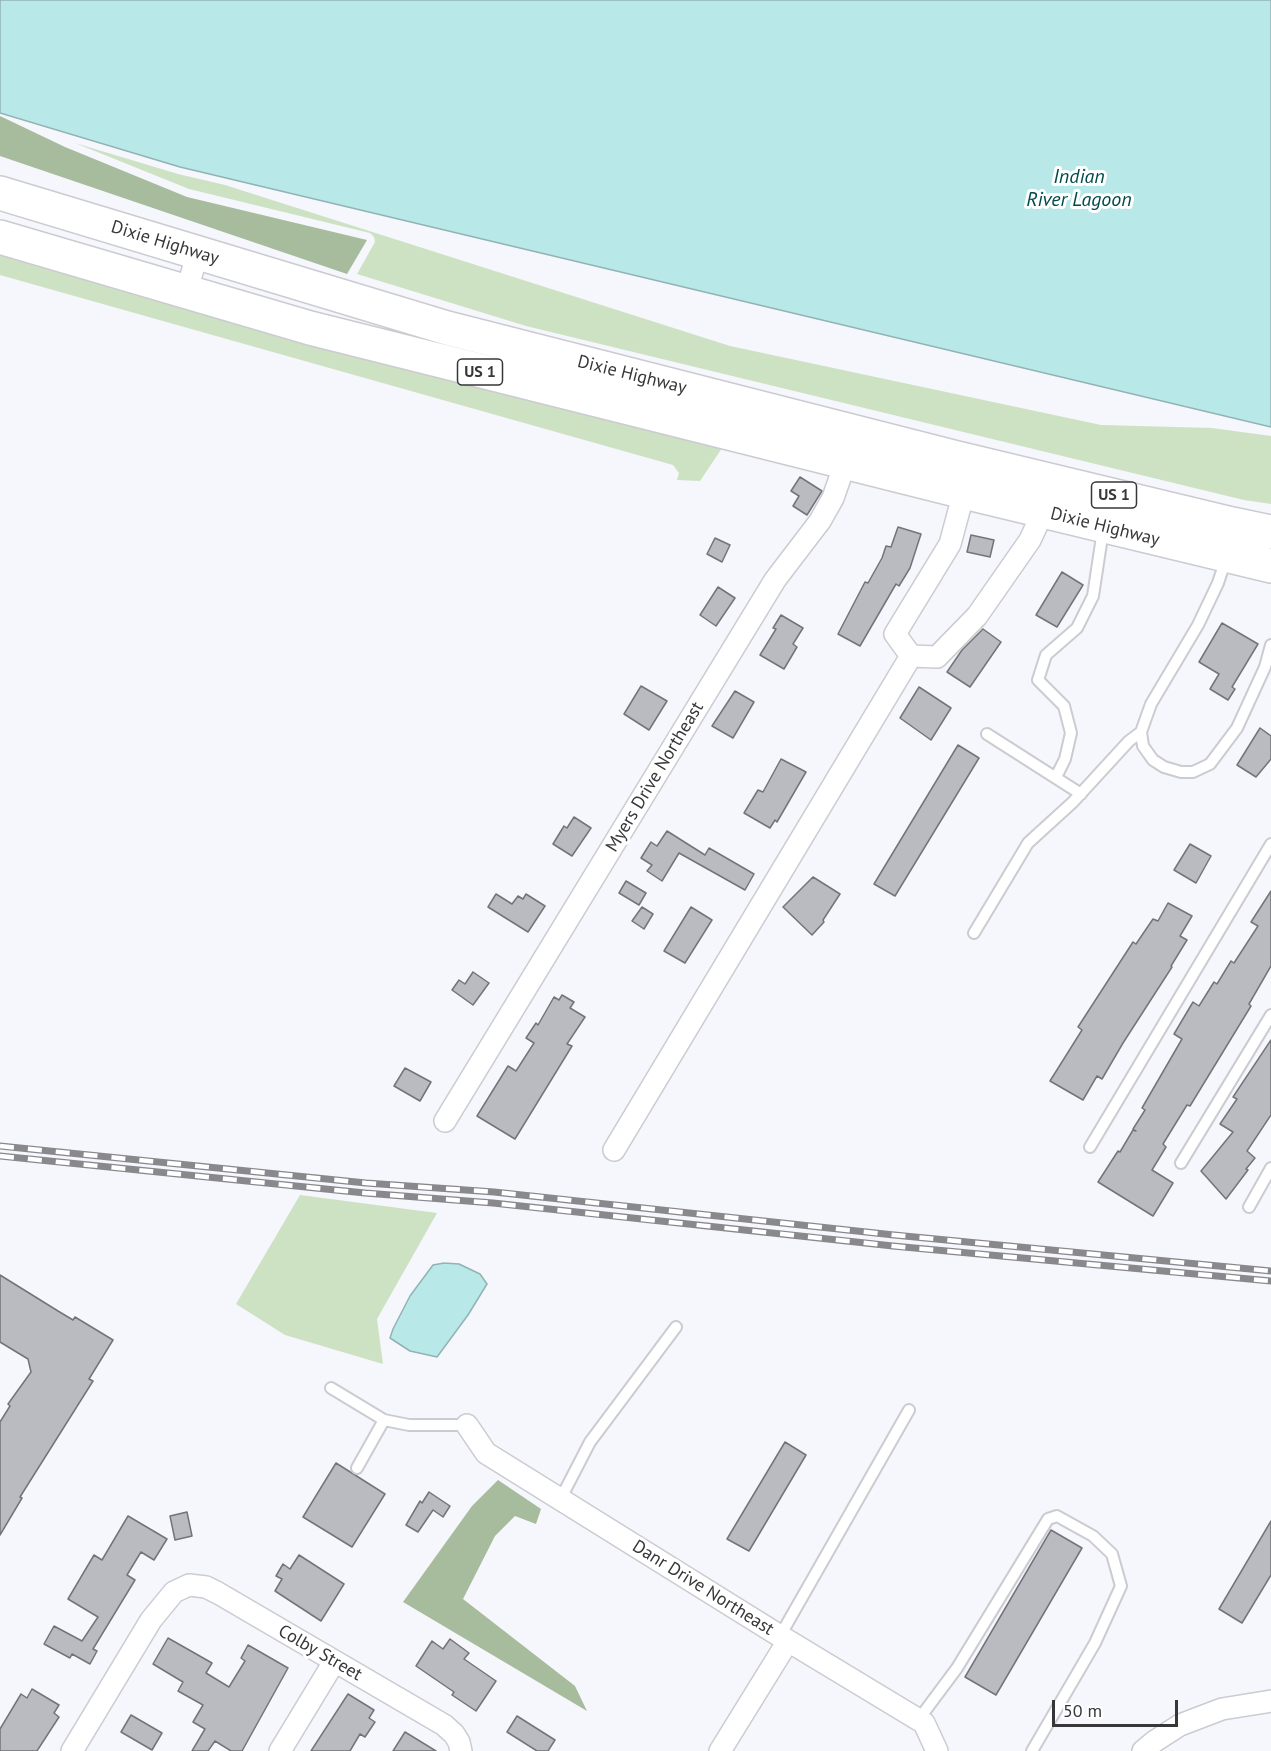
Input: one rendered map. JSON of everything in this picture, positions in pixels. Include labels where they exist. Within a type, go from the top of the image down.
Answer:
[{"type":"main road","name":"Dixie Highway","points":[[0,193],[447,328],[1271,532]]},
{"type":"main road","name":"Dixie Highway","points":[[0,237],[186,293],[437,361],[1043,512],[1271,566]]},
{"type":"street","points":[[186,293],[198,252]]},
{"type":"street","name":"Myers Drive Northeast","points":[[446,1121],[775,580],[820,521],[833,498],[856,431]]},
{"type":"street","points":[[911,656],[895,634],[950,544],[964,492]]},
{"type":"street","points":[[911,656],[937,657],[977,616],[1030,540],[1043,512]]},
{"type":"street","points":[[1227,556],[1232,524]]},
{"type":"street","points":[[614,1150],[911,656]]},
{"type":"street","name":"Danr Drive Northeast","points":[[467,1425],[486,1453],[784,1639],[919,1719],[924,1723],[937,1751]]},
{"type":"street","name":"Colby Street","points":[[72,1751],[151,1620],[166,1599],[182,1587],[189,1585],[206,1587],[444,1725],[454,1734],[461,1751]]},
{"type":"street","points":[[720,1751],[784,1639]]},
{"type":"street","points":[[280,1751],[334,1662]]},
{"type":"street","points":[[1143,1751],[1180,1725],[1222,1709],[1271,1701]]},
{"type":"lane","points":[[1056,777],[1065,759],[1071,733],[1064,706],[1038,680],[1046,655],[1077,628],[1093,597],[1104,526]]},
{"type":"lane","points":[[1227,556],[1218,583],[1198,626],[1151,704],[1141,732],[1143,746],[1153,760],[1181,772],[1193,772],[1210,764],[1237,728],[1265,667],[1271,645]]},
{"type":"lane","points":[[974,933],[1028,843],[1081,794],[1129,741],[1141,732]]},
{"type":"lane","points":[[987,734],[1081,794]]},
{"type":"lane","points":[[1090,1147],[1271,844]]},
{"type":"lane","points":[[1181,1163],[1271,1015]]},
{"type":"lane","points":[[1249,1207],[1271,1168]]},
{"type":"lane","points":[[560,1500],[590,1442],[676,1328]]},
{"type":"lane","points":[[331,1388],[384,1420],[409,1425],[467,1425]]},
{"type":"lane","points":[[784,1639],[909,1410]]},
{"type":"lane","points":[[357,1468],[384,1420]]},
{"type":"lane","points":[[919,1719],[948,1683],[1048,1519],[1056,1516],[1093,1536],[1112,1554],[1121,1586],[1095,1643],[1032,1751]]},
{"type":"green space","points":[[0,116],[65,147],[187,197],[367,240],[347,274],[0,156]]},
{"type":"green space","points":[[75,143],[178,174],[225,185],[730,346],[1101,425],[1212,428],[1271,436],[1271,504],[1244,500],[526,326],[357,274],[375,242],[370,233],[189,189]]},
{"type":"green space","points":[[0,246],[726,442],[700,481],[677,480],[679,473],[673,465],[0,275]]},
{"type":"green space","points":[[300,1195],[437,1213],[377,1319],[383,1364],[285,1335],[236,1304]]},
{"type":"green space","points":[[498,1480],[541,1509],[536,1524],[515,1516],[495,1536],[463,1599],[575,1686],[587,1711],[403,1602],[472,1506]]},
{"type":"water","name":"Indian River Lagoon","points":[[0,0],[1271,0],[1271,427],[180,167],[0,113]]},
{"type":"water","points":[[459,1264],[480,1274],[487,1284],[468,1315],[437,1357],[410,1351],[390,1338],[393,1329],[410,1296],[433,1265]]},
{"type":"building","points":[[800,477],[822,491],[807,515],[793,506],[799,496],[791,491]]},
{"type":"building","points":[[898,527],[921,534],[910,568],[899,586],[896,584],[860,646],[838,634],[865,582],[868,583],[882,558],[886,546],[891,547]]},
{"type":"building","points":[[971,535],[994,540],[990,557],[967,552]]},
{"type":"building","points":[[715,538],[730,545],[722,562],[707,554]]},
{"type":"building","points":[[1062,572],[1083,585],[1057,627],[1036,615]]},
{"type":"building","points":[[718,587],[735,598],[716,626],[700,615]]},
{"type":"building","points":[[781,615],[803,628],[793,644],[797,647],[784,669],[760,655],[776,629],[773,628]]},
{"type":"building","points":[[1222,623],[1258,644],[1232,687],[1235,689],[1228,700],[1210,689],[1219,674],[1199,662]]},
{"type":"building","points":[[983,629],[1001,642],[970,687],[947,672],[962,650]]},
{"type":"building","points":[[641,686],[667,701],[649,730],[624,714]]},
{"type":"building","points":[[919,687],[951,708],[931,740],[900,718]]},
{"type":"building","points":[[735,691],[754,702],[733,738],[712,726]]},
{"type":"building","points":[[1260,728],[1271,736],[1271,759],[1256,777],[1237,765]]},
{"type":"building","points":[[958,745],[979,758],[895,896],[874,884]]},
{"type":"building","points":[[781,759],[806,772],[777,822],[775,820],[770,828],[744,813],[758,790],[763,792]]},
{"type":"building","points":[[574,817],[591,828],[572,856],[553,844],[564,826],[567,828]]},
{"type":"building","points":[[667,831],[705,855],[709,848],[754,874],[745,890],[679,853],[662,881],[647,871],[652,865],[641,858],[651,842],[657,846]]},
{"type":"building","points":[[1190,844],[1211,856],[1196,883],[1174,870]]},
{"type":"building","points":[[813,877],[840,894],[823,920],[824,922],[812,935],[783,907]]},
{"type":"building","points":[[626,881],[646,893],[639,905],[619,893]]},
{"type":"building","points":[[1271,891],[1271,966],[1249,1004],[1251,1006],[1190,1106],[1187,1105],[1163,1144],[1166,1147],[1152,1170],[1173,1183],[1153,1216],[1098,1182],[1133,1130],[1136,1131],[1133,1129],[1145,1110],[1142,1108],[1182,1039],[1174,1034],[1193,1002],[1199,1006],[1214,982],[1217,984],[1231,961],[1234,963],[1258,926],[1251,922]]},
{"type":"building","points":[[496,894],[512,904],[518,896],[523,899],[526,894],[545,906],[528,932],[488,907]]},
{"type":"building","points":[[1168,903],[1192,916],[1180,936],[1187,940],[1102,1079],[1097,1076],[1083,1100],[1050,1081],[1082,1030],[1078,1027],[1133,942],[1136,944],[1153,919],[1158,921]]},
{"type":"building","points":[[642,907],[653,914],[644,929],[632,921]]},
{"type":"building","points":[[691,907],[712,920],[685,963],[664,951]]},
{"type":"building","points":[[473,972],[489,983],[473,1005],[452,990],[459,980],[465,984]]},
{"type":"building","points":[[562,995],[574,1002],[570,1008],[585,1017],[567,1044],[572,1046],[515,1139],[477,1116],[508,1066],[516,1071],[534,1043],[526,1038],[536,1023],[538,1025],[554,997],[559,1000]]},
{"type":"building","points":[[1271,1040],[1271,1115],[1247,1151],[1255,1158],[1226,1199],[1201,1171],[1233,1132],[1220,1124],[1237,1099],[1233,1097]]},
{"type":"building","points":[[405,1068],[431,1082],[420,1101],[394,1086]]},
{"type":"building","points":[[0,1275],[73,1320],[75,1317],[113,1340],[89,1379],[93,1381],[20,1497],[22,1498],[0,1535],[0,1422],[10,1406],[8,1404],[31,1372],[28,1359],[0,1342]]},
{"type":"building","points":[[785,1442],[806,1455],[749,1551],[727,1539]]},
{"type":"building","points":[[336,1463],[385,1494],[352,1547],[303,1517]]},
{"type":"building","points":[[429,1492],[450,1506],[443,1517],[433,1510],[418,1532],[406,1525],[420,1501],[422,1503]]},
{"type":"building","points":[[187,1512],[192,1536],[175,1540],[170,1516]]},
{"type":"building","points":[[128,1516],[167,1539],[154,1560],[141,1552],[127,1575],[135,1580],[93,1649],[97,1651],[90,1664],[72,1654],[70,1658],[44,1644],[54,1626],[82,1641],[98,1617],[68,1599],[94,1555],[102,1560]]},
{"type":"building","points":[[1271,1521],[1271,1575],[1242,1623],[1219,1609]]},
{"type":"building","points":[[1051,1530],[1082,1548],[996,1695],[965,1677]]},
{"type":"building","points":[[299,1555],[344,1584],[321,1621],[275,1591],[282,1579],[276,1576],[283,1564],[290,1569]]},
{"type":"building","points":[[168,1638],[212,1663],[206,1673],[229,1687],[245,1661],[241,1658],[248,1645],[288,1668],[242,1751],[231,1751],[215,1741],[208,1751],[192,1751],[205,1729],[193,1722],[203,1705],[178,1691],[183,1682],[153,1664]]},
{"type":"building","points":[[450,1639],[469,1653],[464,1659],[496,1681],[476,1711],[452,1695],[454,1692],[416,1666],[432,1641],[443,1649]]},
{"type":"building","points":[[32,1689],[59,1705],[54,1713],[59,1717],[37,1751],[0,1751],[0,1729],[21,1694],[27,1698]]},
{"type":"building","points":[[348,1694],[374,1710],[369,1718],[375,1722],[365,1737],[360,1734],[350,1751],[311,1751]]},
{"type":"building","points":[[131,1715],[162,1733],[152,1750],[121,1732]]},
{"type":"building","points":[[517,1716],[555,1740],[548,1751],[537,1751],[507,1732]]},
{"type":"building","points":[[405,1732],[436,1751],[393,1751]]},
{"type":"railway","points":[[0,1146],[366,1183],[494,1192],[894,1235],[1271,1271]]},
{"type":"railway","points":[[0,1156],[365,1193],[493,1203],[893,1246],[1271,1281]]}]
